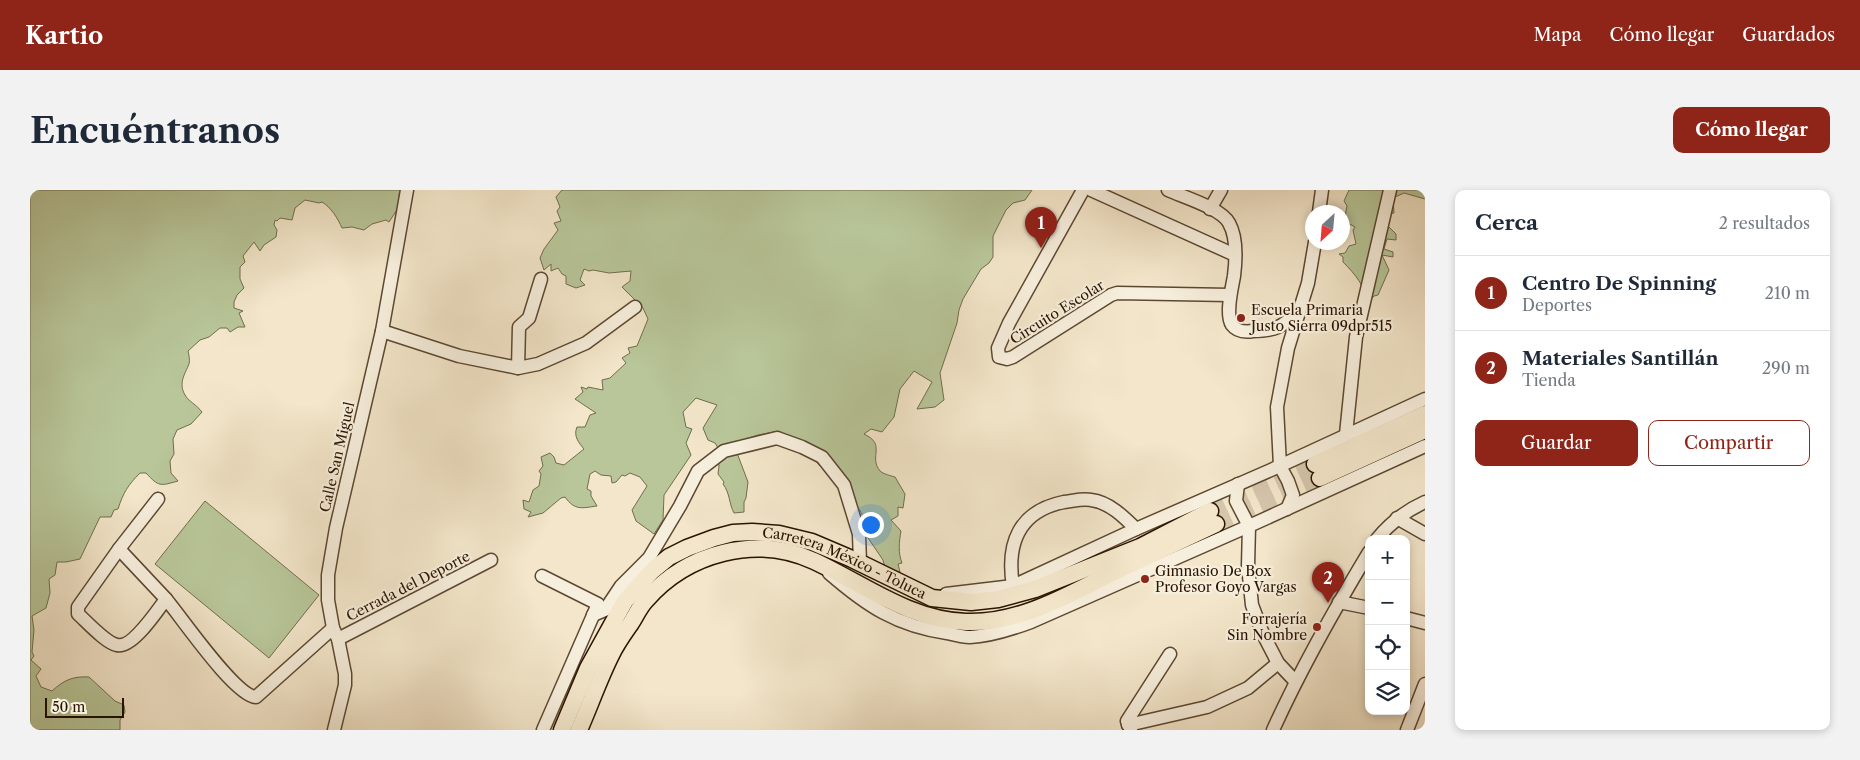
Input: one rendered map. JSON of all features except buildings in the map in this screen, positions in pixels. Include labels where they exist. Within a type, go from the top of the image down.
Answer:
[{"type":"main road","points":[[1425,414],[1318,471],[1425,430]]},
{"type":"main road","name":"Carretera México - Toluca","points":[[562,730],[588,668],[625,601],[652,571],[676,552],[714,538],[733,533],[752,532],[779,534],[812,542],[860,563],[923,595],[945,600],[971,602],[1015,595],[1213,517],[1051,603],[994,622],[967,622],[923,615],[889,601],[813,560],[783,550],[744,548],[712,556],[682,568],[645,600],[611,654],[579,730]]},
{"type":"street","name":"Calle San Miguel","points":[[334,730],[345,685],[328,600],[328,576],[343,494],[382,331],[407,190]]},
{"type":"street","name":"Circuito Escolar","points":[[1083,190],[1009,323],[998,348],[999,357],[1007,359],[1013,357],[1117,293],[1230,295]]},
{"type":"street","points":[[1091,190],[1235,255]]},
{"type":"street","points":[[1168,190],[1221,214],[1229,222],[1235,255],[1234,276],[1230,295],[1231,323],[1239,330],[1259,331],[1276,329],[1285,324],[1298,310]]},
{"type":"street","points":[[1210,209],[1221,190]]},
{"type":"street","points":[[1320,205],[1322,190]]},
{"type":"street","points":[[1346,434],[1356,337],[1390,190]]},
{"type":"street","points":[[1287,509],[1292,495],[1288,481],[1280,466],[1277,407],[1284,367],[1298,310],[1308,283],[1314,250]]},
{"type":"street","points":[[518,368],[519,327],[529,318],[541,279]]},
{"type":"street","points":[[382,331],[459,356],[518,368],[538,364],[586,343],[635,306]]},
{"type":"street","points":[[923,595],[964,593],[1013,586],[1425,399]]},
{"type":"street","points":[[542,576],[596,610],[605,610],[621,586],[649,558],[698,471],[724,451],[777,438],[822,457],[844,485],[859,534],[860,563]]},
{"type":"street","points":[[813,560],[856,597],[895,620],[924,630],[970,637],[1005,631],[1030,622],[1249,526],[1425,446]]},
{"type":"street","points":[[1238,484],[1236,501],[1249,526],[1248,566],[1252,605],[1263,634],[1278,663],[1295,681]]},
{"type":"street","points":[[158,499],[78,607],[78,614],[111,643],[126,645],[156,613],[166,599]]},
{"type":"street","points":[[1013,586],[1010,568],[1014,539],[1032,514],[1048,505],[1075,500],[1092,500],[1110,507],[1122,515],[1136,529]]},
{"type":"street","points":[[1381,535],[1397,518],[1425,502]]},
{"type":"street","points":[[1397,518],[1425,534]]},
{"type":"street","name":"Cerrada del Deporte","points":[[120,549],[166,599],[228,678],[245,694],[252,697],[256,697],[336,633],[491,560]]},
{"type":"street","points":[[1273,730],[1295,681],[1365,559]]},
{"type":"street","points":[[1339,602],[1365,607]]},
{"type":"street","points":[[543,730],[596,610]]},
{"type":"street","points":[[1410,619],[1425,622]]},
{"type":"street","points":[[1170,654],[1127,722],[1129,727],[1206,706],[1248,688],[1278,663]]},
{"type":"street","points":[[1408,730],[1425,684]]},
{"type":"green space","points":[[30,190],[402,190],[399,195],[400,205],[389,222],[386,220],[372,224],[364,230],[352,227],[342,228],[334,214],[325,204],[305,200],[295,208],[292,220],[280,218],[277,221],[275,220],[276,237],[264,245],[260,251],[254,242],[243,256],[245,262],[240,267],[240,279],[244,288],[237,295],[234,302],[234,308],[243,311],[239,313],[245,327],[238,327],[230,332],[227,328],[220,328],[209,337],[200,340],[188,351],[189,362],[183,379],[183,391],[186,397],[202,412],[191,424],[177,430],[173,439],[174,454],[170,461],[171,473],[178,481],[160,484],[146,473],[140,473],[126,490],[118,509],[114,510],[111,517],[100,517],[80,559],[57,562],[55,575],[49,579],[50,593],[46,608],[32,616],[34,630],[32,652],[34,656],[31,660],[41,669],[36,676],[41,687],[52,691],[69,679],[89,677],[115,701],[124,705],[125,712],[120,720],[120,730],[30,730]]},
{"type":"green space","points":[[562,190],[1032,190],[1025,200],[1013,203],[1006,210],[993,236],[993,257],[981,269],[963,299],[940,373],[944,400],[935,407],[917,409],[932,382],[914,371],[900,389],[894,417],[882,432],[871,429],[864,434],[875,442],[877,466],[880,471],[895,477],[905,494],[903,508],[898,507],[898,516],[891,520],[901,531],[899,547],[902,563],[898,564],[900,572],[885,568],[883,560],[864,532],[862,514],[848,492],[819,465],[802,444],[779,431],[739,441],[737,453],[748,482],[744,512],[734,513],[723,484],[724,482],[718,474],[717,454],[722,454],[715,443],[708,440],[703,428],[717,405],[696,398],[683,412],[686,427],[692,429],[686,443],[691,455],[664,495],[663,520],[654,534],[636,521],[632,510],[647,486],[640,477],[630,473],[625,476],[622,475],[616,482],[612,483],[611,476],[601,475],[595,471],[590,474],[587,489],[591,491],[591,496],[597,506],[579,508],[572,505],[565,497],[561,498],[543,513],[528,517],[531,512],[524,509],[523,500],[529,502],[533,490],[539,486],[541,474],[539,471],[543,466],[541,457],[550,453],[556,463],[564,465],[584,449],[576,436],[577,427],[585,427],[590,415],[596,413],[575,399],[583,392],[581,387],[603,390],[602,380],[610,378],[626,363],[622,358],[630,353],[628,348],[637,346],[648,319],[643,308],[622,287],[630,281],[631,271],[609,273],[584,269],[580,280],[585,285],[576,288],[566,284],[566,276],[558,268],[551,271],[551,264],[544,270],[540,258],[544,249],[558,230],[554,223],[561,221],[557,211],[560,207],[556,197]]},
{"type":"green space","points":[[1349,190],[1425,190],[1425,199],[1404,193],[1393,198],[1394,213],[1389,214],[1386,224],[1396,234],[1396,240],[1387,239],[1384,249],[1393,252],[1393,257],[1382,255],[1389,270],[1378,295],[1374,296],[1368,303],[1359,281],[1343,262],[1343,257],[1339,254],[1345,253],[1347,250],[1350,250],[1350,246],[1356,244],[1353,230],[1355,227],[1350,224],[1350,205],[1346,205],[1344,201]]},
{"type":"green space","points":[[205,501],[319,595],[269,658],[155,564]]},
{"type":"tunnel","points":[[1210,511],[1315,464]]},
{"type":"tunnel","points":[[1216,524],[1320,478]]},
{"type":"place","name":"Centro De Spinning","points":[[1041,248]]},
{"type":"place","name":"Escuela Primaria Justo Sierra 09dpr515","points":[[1241,318]]},
{"type":"place","name":"Gimnasio De Box Profesor Goyo Vargas","points":[[1145,579]]},
{"type":"place","name":"Materiales Santillán","points":[[1328,603]]},
{"type":"place","name":"Forrajería Sin Nombre","points":[[1317,627]]}]
